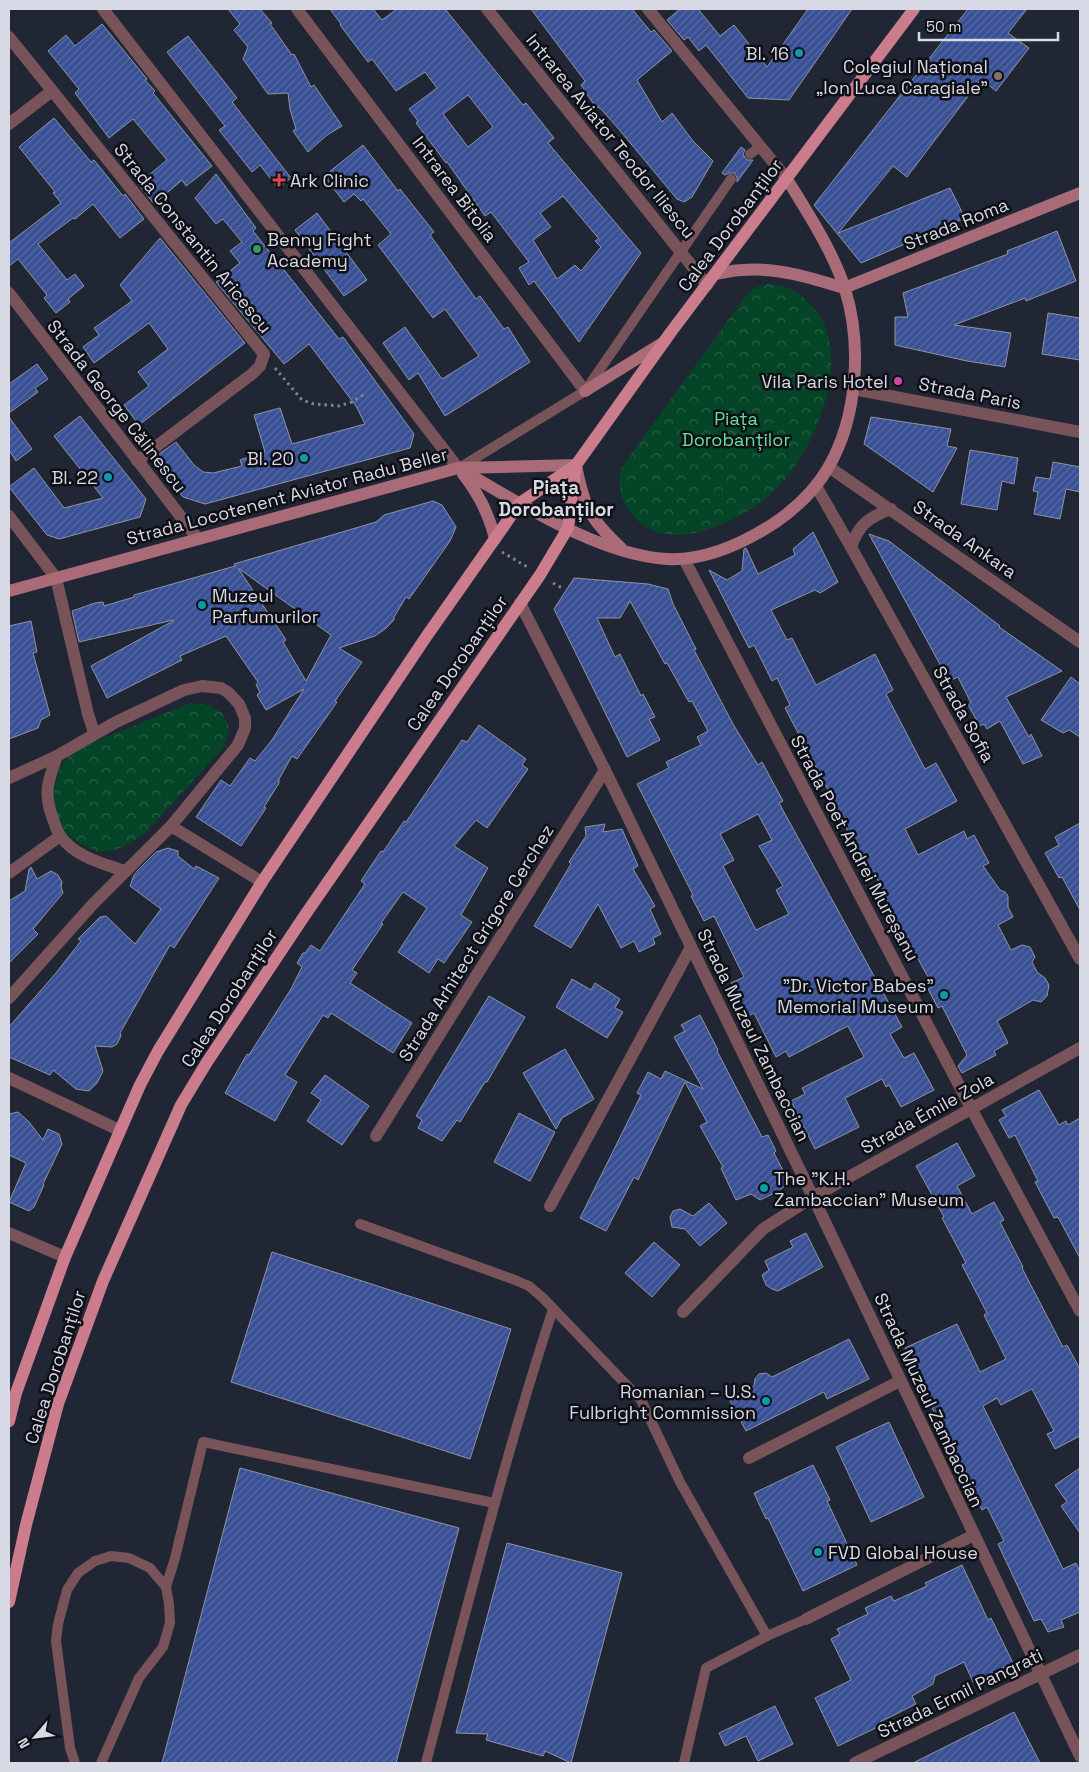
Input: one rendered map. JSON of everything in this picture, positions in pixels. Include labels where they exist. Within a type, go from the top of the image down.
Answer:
[{"type":"main road","name":"Calea Dorobanților","points":[[9,1421],[13,1392],[65,1257],[119,1130],[158,1051],[262,882],[334,773],[520,503],[576,465],[664,342],[914,9]]},
{"type":"main road","name":"Calea Dorobanților","points":[[9,1602],[26,1526],[58,1404],[103,1281],[181,1105],[207,1062],[300,923],[540,575],[568,528],[576,465]]},
{"type":"street","points":[[103,9],[480,498],[491,523],[492,542]]},
{"type":"street","name":"Intrarea Bitolia","points":[[297,9],[585,391]]},
{"type":"street","name":"Intrarea Aviator Teodor Iliescu","points":[[487,9],[707,285]]},
{"type":"street","points":[[458,468],[520,503],[594,541],[625,552],[651,557],[684,559],[724,549],[759,532],[785,515],[816,486],[829,467],[843,434],[854,389],[855,356],[851,320],[844,288],[827,248],[787,179],[755,150],[648,9]]},
{"type":"street","name":"Strada Constantin Aricescu","points":[[9,37],[264,354],[260,366],[252,374],[137,460]]},
{"type":"street","points":[[9,124],[52,92]]},
{"type":"street","name":"Strada Roma","points":[[844,288],[1080,193]]},
{"type":"street","points":[[715,274],[742,270],[769,270],[812,278],[844,288]]},
{"type":"street","name":"Strada George Călinescu","points":[[9,294],[198,539]]},
{"type":"street","name":"Strada Locotenent Aviator Radu Beller","points":[[585,391],[664,342]]},
{"type":"street","name":"Strada Paris","points":[[854,389],[1080,432]]},
{"type":"street","points":[[458,468],[576,465],[586,505],[593,518],[601,530],[625,552]]},
{"type":"street","name":"Strada Ankara","points":[[829,467],[1080,642]]},
{"type":"street","name":"Strada Locotenent Aviator Radu Beller","points":[[9,591],[458,468]]},
{"type":"street","name":"Strada Sofia","points":[[816,486],[1080,959]]},
{"type":"street","points":[[851,547],[856,533],[865,522],[890,509]]},
{"type":"street","points":[[9,516],[56,578],[94,733]]},
{"type":"street","name":"Strada Poet Andrei Mureșanu","points":[[684,559],[971,1108],[1080,1311]]},
{"type":"street","name":"Strada Muzeul Zambaccian","points":[[520,603],[605,770],[813,1197],[1080,1756]]},
{"type":"street","points":[[9,778],[57,756],[94,733],[184,690],[202,686],[221,688],[229,693],[239,704],[245,718],[245,728],[238,745],[171,826],[124,871],[9,998]]},
{"type":"street","points":[[57,756],[49,780],[48,804],[60,836],[72,849],[92,860],[124,871]]},
{"type":"street","name":"Strada Arhitect Grigore Cerchez","points":[[376,1136],[605,770]]},
{"type":"street","points":[[171,826],[262,882]]},
{"type":"street","points":[[9,873],[60,836]]},
{"type":"street","points":[[550,1206],[691,947]]},
{"type":"street","name":"Strada Émile Zola","points":[[683,1312],[763,1229],[813,1197],[1080,1048]]},
{"type":"street","points":[[9,1078],[119,1130]]},
{"type":"street","points":[[9,1233],[65,1257]]},
{"type":"street","points":[[749,1458],[900,1381]]},
{"type":"street","points":[[806,1618],[974,1535]]},
{"type":"street","name":"Strada Ermil Pangrati","points":[[855,1763],[1080,1655]]},
{"type":"lane","points":[[585,391],[731,179]]},
{"type":"lane","name":"Strada Locotenent Aviator Radu Beller","points":[[458,468],[585,391]]},
{"type":"lane","points":[[360,1224],[515,1280],[529,1286],[543,1298],[641,1400],[680,1482],[767,1636]]},
{"type":"lane","points":[[426,1763],[494,1503],[553,1309]]},
{"type":"lane","points":[[101,1763],[139,1678],[163,1647],[170,1623],[166,1587],[203,1442],[494,1503]]},
{"type":"lane","points":[[75,1763],[70,1748],[56,1641],[58,1624],[67,1590],[78,1573],[95,1561],[111,1556],[130,1558],[150,1568],[166,1587]]},
{"type":"lane","points":[[684,1763],[706,1668],[806,1618]]},
{"type":"path","points":[[264,354],[302,400],[314,404],[339,406],[352,402],[366,393]]},
{"type":"path","points":[[492,542],[564,589]]},
{"type":"green space","name":"Piața Dorobanților","points":[[767,284],[779,285],[794,291],[813,307],[825,327],[831,350],[831,375],[825,401],[805,450],[777,488],[739,516],[695,533],[672,535],[650,530],[638,521],[624,503],[620,490],[622,467],[745,297],[754,288]]},
{"type":"green space","points":[[191,703],[209,705],[222,713],[229,727],[225,746],[146,832],[131,843],[115,850],[99,852],[81,844],[66,833],[57,819],[52,798],[60,768],[70,755],[91,743]]},
{"type":"building","points":[[228,9],[260,9],[272,23],[270,24],[292,55],[294,54],[311,87],[314,85],[342,126],[327,135],[308,152],[293,131],[296,129],[290,109],[288,93],[268,94],[243,59],[248,47],[234,30],[240,24]]},
{"type":"building","points":[[330,9],[373,9],[382,20],[397,9],[445,9],[523,105],[526,103],[554,138],[548,143],[641,253],[579,342],[534,281],[529,285],[519,268],[529,262],[491,212],[485,216],[447,162],[416,123],[418,121],[409,109],[437,88],[425,72],[396,91],[372,59],[368,62]],"holes":[[[468,95],[493,127],[468,147],[443,114]],[[563,196],[599,239],[595,241],[601,247],[581,271],[575,265],[557,279],[533,240],[551,227],[540,213]]]},
{"type":"building","points":[[531,9],[632,9],[651,32],[654,30],[672,51],[637,80],[662,122],[672,113],[693,141],[713,161],[692,197],[684,202],[677,199],[617,127],[600,108],[595,106],[581,85],[585,81]]},
{"type":"building","name":"Bl. 16","points":[[680,9],[698,9],[720,36],[734,25],[767,67],[808,9],[852,9],[789,100],[748,98],[706,45],[699,51],[688,37],[684,40],[667,20]]},
{"type":"building","name":"Colegiul Național „Ion Luca Caragiale”","points":[[968,9],[1027,9],[1008,33],[1029,48],[996,91],[981,79],[907,177],[893,166],[838,233],[950,188],[965,218],[861,263],[814,205]]},
{"type":"building","points":[[102,24],[147,79],[145,80],[155,91],[153,93],[212,166],[186,186],[182,180],[154,204],[138,184],[167,160],[133,119],[109,138],[75,93],[79,89],[48,51],[66,35],[75,46]]},
{"type":"building","points":[[188,36],[237,98],[232,102],[291,178],[278,188],[260,165],[252,172],[219,130],[225,126],[167,52]]},
{"type":"building","points":[[54,118],[91,162],[94,160],[123,196],[125,194],[144,219],[120,238],[93,204],[75,219],[73,218],[38,244],[67,280],[75,274],[84,286],[68,299],[70,302],[56,313],[44,298],[47,295],[18,259],[9,266],[9,243],[61,203],[53,193],[55,192],[19,147]]},
{"type":"building","points":[[363,145],[398,191],[400,189],[434,232],[430,235],[476,299],[480,296],[504,329],[508,327],[530,362],[445,416],[418,373],[409,380],[383,343],[405,327],[442,379],[479,356],[445,309],[433,318],[378,245],[391,234],[363,199],[361,201],[354,194],[344,202],[324,176]]},
{"type":"building","points":[[741,147],[745,150],[743,154],[745,158],[753,160],[737,182],[737,177],[734,173],[725,175],[722,173]]},
{"type":"building","points":[[216,174],[256,228],[253,231],[339,339],[343,337],[414,434],[410,448],[205,504],[183,497],[152,459],[176,442],[194,465],[203,472],[213,473],[242,466],[240,460],[265,452],[254,415],[280,408],[292,444],[365,424],[356,406],[309,344],[284,364],[216,282],[240,263],[230,251],[242,242],[223,219],[216,224],[195,198]]},
{"type":"building","points":[[317,213],[367,280],[344,296],[295,230]]},
{"type":"building","points":[[1057,231],[1076,281],[1026,301],[1025,298],[954,325],[1011,333],[1005,367],[967,361],[895,345],[895,317],[908,317],[903,293],[1008,254],[1007,251]]},
{"type":"building","points":[[160,238],[245,343],[139,425],[124,405],[149,386],[138,372],[168,349],[149,323],[94,363],[83,347],[99,335],[94,328],[132,301],[120,285]]},
{"type":"building","points":[[1048,313],[1080,318],[1080,360],[1042,354]]},
{"type":"building","points":[[37,364],[48,379],[35,388],[38,392],[9,413],[9,384]]},
{"type":"building","name":"Bl. 22","points":[[80,416],[146,499],[140,517],[59,539],[47,535],[9,487],[34,468],[64,508],[103,498],[54,436]]},
{"type":"building","points":[[9,417],[32,449],[16,461],[9,450]]},
{"type":"building","points":[[871,417],[951,429],[947,446],[957,448],[933,492],[864,444]]},
{"type":"building","points":[[970,450],[1018,458],[1014,484],[1002,481],[997,510],[961,504]]},
{"type":"building","points":[[1053,462],[1080,467],[1080,492],[1066,489],[1060,519],[1034,514],[1038,492],[1033,491],[1036,477],[1050,479]]},
{"type":"building","points":[[433,501],[442,505],[456,527],[450,541],[409,599],[406,597],[394,620],[375,636],[339,648],[362,662],[297,759],[292,756],[279,779],[279,783],[264,807],[266,808],[241,846],[196,817],[221,780],[230,786],[250,758],[255,761],[272,740],[304,689],[266,710],[257,695],[260,692],[256,685],[258,682],[226,636],[180,656],[182,660],[107,698],[91,666],[173,620],[79,642],[72,611],[95,603],[103,602],[104,606],[134,597],[134,595],[235,566],[234,564],[376,522],[384,515]],"holes":[[[238,568],[331,635],[306,681],[283,642],[286,640]]]},
{"type":"building","points":[[813,532],[838,582],[820,593],[815,590],[771,610],[787,640],[792,638],[816,685],[875,654],[893,690],[886,694],[925,769],[936,763],[957,801],[905,829],[918,855],[964,831],[967,839],[974,835],[989,863],[983,866],[1000,890],[1008,896],[1008,907],[1013,917],[998,925],[1011,950],[1022,945],[1030,947],[1035,957],[1032,962],[1037,972],[1045,978],[1049,985],[1047,996],[1041,1002],[1033,1000],[997,1021],[1008,1043],[994,1051],[996,1055],[962,1073],[958,1066],[967,1055],[942,1006],[938,1008],[928,989],[933,986],[897,921],[873,870],[869,872],[785,708],[790,705],[777,678],[772,681],[754,645],[749,648],[709,570],[727,580],[742,571],[744,549],[746,548],[758,574],[795,555],[793,549]]},
{"type":"building","points":[[869,534],[889,541],[999,627],[1062,671],[1006,697],[1029,737],[1031,734],[1042,756],[1023,764],[1000,721],[987,729],[984,724],[980,726],[968,705],[971,703],[958,677],[949,681]]},
{"type":"building","points":[[574,578],[648,584],[668,589],[673,604],[696,649],[694,650],[733,724],[758,765],[762,762],[783,801],[779,803],[902,1027],[890,1034],[904,1058],[914,1053],[934,1090],[901,1107],[889,1085],[886,1087],[882,1079],[845,1098],[859,1127],[815,1149],[791,1101],[805,1094],[802,1088],[864,1057],[848,1026],[789,1057],[786,1051],[776,1057],[754,1013],[747,1017],[731,983],[744,977],[714,916],[704,921],[691,896],[693,895],[637,784],[669,768],[666,762],[701,745],[697,737],[708,731],[692,701],[689,702],[667,663],[665,664],[630,601],[620,618],[597,618],[615,657],[620,654],[641,696],[643,694],[655,717],[649,719],[660,740],[627,757],[554,609]],"holes":[[[758,814],[772,840],[759,846],[783,886],[776,890],[789,914],[756,930],[723,866],[734,860],[720,834]]]},
{"type":"building","points":[[31,621],[37,652],[33,653],[50,715],[41,720],[38,728],[9,739],[9,626]]},
{"type":"building","points":[[1071,677],[1080,684],[1080,737],[1069,730],[1063,733],[1041,720]]},
{"type":"building","points":[[479,725],[526,759],[522,765],[528,769],[487,828],[476,820],[454,846],[488,868],[461,915],[472,922],[444,963],[438,959],[429,973],[398,952],[427,908],[403,892],[352,970],[357,973],[350,983],[412,1023],[393,1053],[331,1013],[328,1018],[323,1015],[285,1075],[297,1082],[275,1121],[225,1093],[247,1054],[249,1055],[291,989],[302,967],[297,963],[303,953],[311,945],[320,951],[365,884],[361,881],[381,851],[383,852],[404,821],[406,822],[462,740],[467,742]]},
{"type":"building","points":[[1080,823],[1080,910],[1062,877],[1059,878],[1045,853],[1059,845],[1055,837]]},
{"type":"building","points":[[605,824],[603,832],[622,829],[638,866],[633,869],[655,906],[650,909],[661,934],[653,938],[655,944],[639,952],[634,941],[621,948],[598,904],[571,948],[534,926],[571,864],[569,862],[586,836],[585,827]]},
{"type":"building","points":[[168,848],[178,851],[178,856],[194,869],[196,866],[219,878],[174,948],[170,945],[120,1033],[121,1036],[117,1044],[112,1047],[95,1046],[103,1071],[97,1083],[89,1091],[76,1089],[53,1070],[50,1075],[9,1057],[9,1027],[56,973],[81,941],[78,939],[100,917],[106,916],[135,944],[161,909],[130,886],[134,875],[156,852]]},
{"type":"building","points":[[31,867],[37,879],[51,871],[58,875],[62,882],[63,893],[33,929],[38,934],[9,963],[9,901],[25,891]]},
{"type":"building","points":[[572,979],[591,990],[595,983],[620,999],[615,1008],[623,1012],[607,1038],[556,1007]]},
{"type":"building","points":[[489,996],[525,1017],[487,1082],[485,1082],[460,1122],[457,1120],[442,1141],[418,1128],[422,1120],[416,1116]]},
{"type":"building","points":[[700,1015],[762,1137],[768,1135],[776,1151],[774,1153],[789,1182],[779,1191],[760,1200],[751,1194],[736,1200],[721,1168],[723,1167],[700,1126],[707,1122],[685,1082],[638,1180],[634,1177],[606,1231],[580,1218],[641,1095],[637,1093],[648,1072],[661,1079],[665,1071],[703,1089],[674,1037],[685,1031],[681,1025]]},
{"type":"building","points":[[565,1049],[594,1099],[562,1118],[556,1129],[523,1073]]},
{"type":"building","points":[[325,1075],[369,1106],[342,1145],[307,1121],[321,1100],[311,1093]]},
{"type":"building","points":[[1039,1090],[1059,1125],[1066,1121],[1068,1125],[1080,1118],[1080,1258],[1058,1217],[1054,1218],[1035,1182],[1038,1181],[1015,1135],[1009,1138],[999,1120],[1006,1116],[1002,1110]]},
{"type":"building","points":[[18,1112],[29,1122],[43,1140],[48,1129],[59,1134],[62,1144],[34,1207],[29,1211],[9,1202],[26,1163],[9,1155],[9,1114]]},
{"type":"building","points":[[519,1113],[555,1132],[530,1181],[494,1162]]},
{"type":"building","points":[[957,1143],[975,1176],[957,1186],[972,1214],[994,1202],[1004,1220],[1000,1222],[1022,1268],[1063,1347],[1067,1345],[1080,1369],[1080,1436],[1055,1449],[1047,1434],[1054,1431],[1032,1389],[1001,1405],[997,1398],[983,1406],[1063,1569],[1076,1563],[1080,1572],[1080,1612],[1061,1620],[1064,1627],[1048,1632],[1041,1619],[1034,1621],[998,1544],[1004,1541],[987,1507],[982,1510],[949,1445],[905,1348],[957,1324],[980,1372],[1006,1359],[984,1315],[987,1313],[962,1265],[966,1263],[942,1218],[944,1217],[916,1166]]},
{"type":"building","points":[[709,1203],[727,1223],[700,1246],[685,1229],[672,1227],[670,1217],[673,1211],[680,1209],[693,1216]]},
{"type":"building","points":[[806,1233],[823,1267],[778,1291],[766,1285],[762,1275],[769,1270],[765,1261],[793,1247],[790,1241]]},
{"type":"building","points":[[654,1242],[680,1265],[652,1297],[625,1273]]},
{"type":"building","points":[[272,1252],[511,1329],[470,1459],[231,1382]]},
{"type":"building","points":[[849,1339],[869,1379],[827,1399],[824,1392],[746,1431],[729,1399],[754,1386],[755,1379],[759,1374],[766,1373],[772,1377]]},
{"type":"building","points":[[889,1422],[924,1497],[871,1522],[836,1447]]},
{"type":"building","points":[[813,1465],[830,1500],[827,1501],[857,1565],[803,1591],[754,1493]]},
{"type":"building","points":[[240,1468],[459,1528],[396,1763],[162,1763]]},
{"type":"building","points":[[1080,1468],[1080,1533],[1061,1506],[1067,1502],[1055,1485]]},
{"type":"building","points":[[507,1543],[622,1573],[571,1763],[545,1751],[543,1756],[486,1740],[488,1734],[456,1733]]},
{"type":"building","points":[[962,1565],[988,1620],[991,1618],[1013,1663],[973,1682],[964,1662],[935,1676],[933,1684],[912,1696],[916,1704],[880,1722],[882,1725],[838,1746],[815,1698],[851,1680],[831,1639],[840,1634],[837,1629],[868,1614],[865,1608],[891,1596],[894,1601],[927,1586],[925,1583]]},
{"type":"building","points":[[775,1706],[793,1744],[758,1761],[746,1736],[725,1746],[719,1733]]},
{"type":"building","points":[[1014,1712],[1040,1763],[913,1763],[951,1744]]},
{"type":"place","name":"Bl. 16","points":[[799,53]]},
{"type":"place","name":"Colegiul Național „Ion Luca Caragiale”","points":[[998,76]]},
{"type":"place","name":"Ark Clinic","points":[[279,180]]},
{"type":"place","name":"Benny Fight Academy","points":[[257,249]]},
{"type":"place","name":"Vila Paris Hotel","points":[[898,381]]},
{"type":"place","name":"Bl. 20","points":[[304,458]]},
{"type":"place","name":"Bl. 22","points":[[108,477]]},
{"type":"place","name":"Muzeul Parfumurilor","points":[[202,605]]},
{"type":"place","name":"\"Dr. Victor Babes\" Memorial Museum","points":[[944,995]]},
{"type":"place","name":"The \"K.H. Zambaccian\" Museum","points":[[764,1188]]},
{"type":"place","name":"Romanian – U.S. Fulbright Commission","points":[[766,1401]]},
{"type":"place","name":"FVD Global House","points":[[818,1552]]},
{"type":"district","name":"Piața Dorobanților","points":[[556,498]]}]
